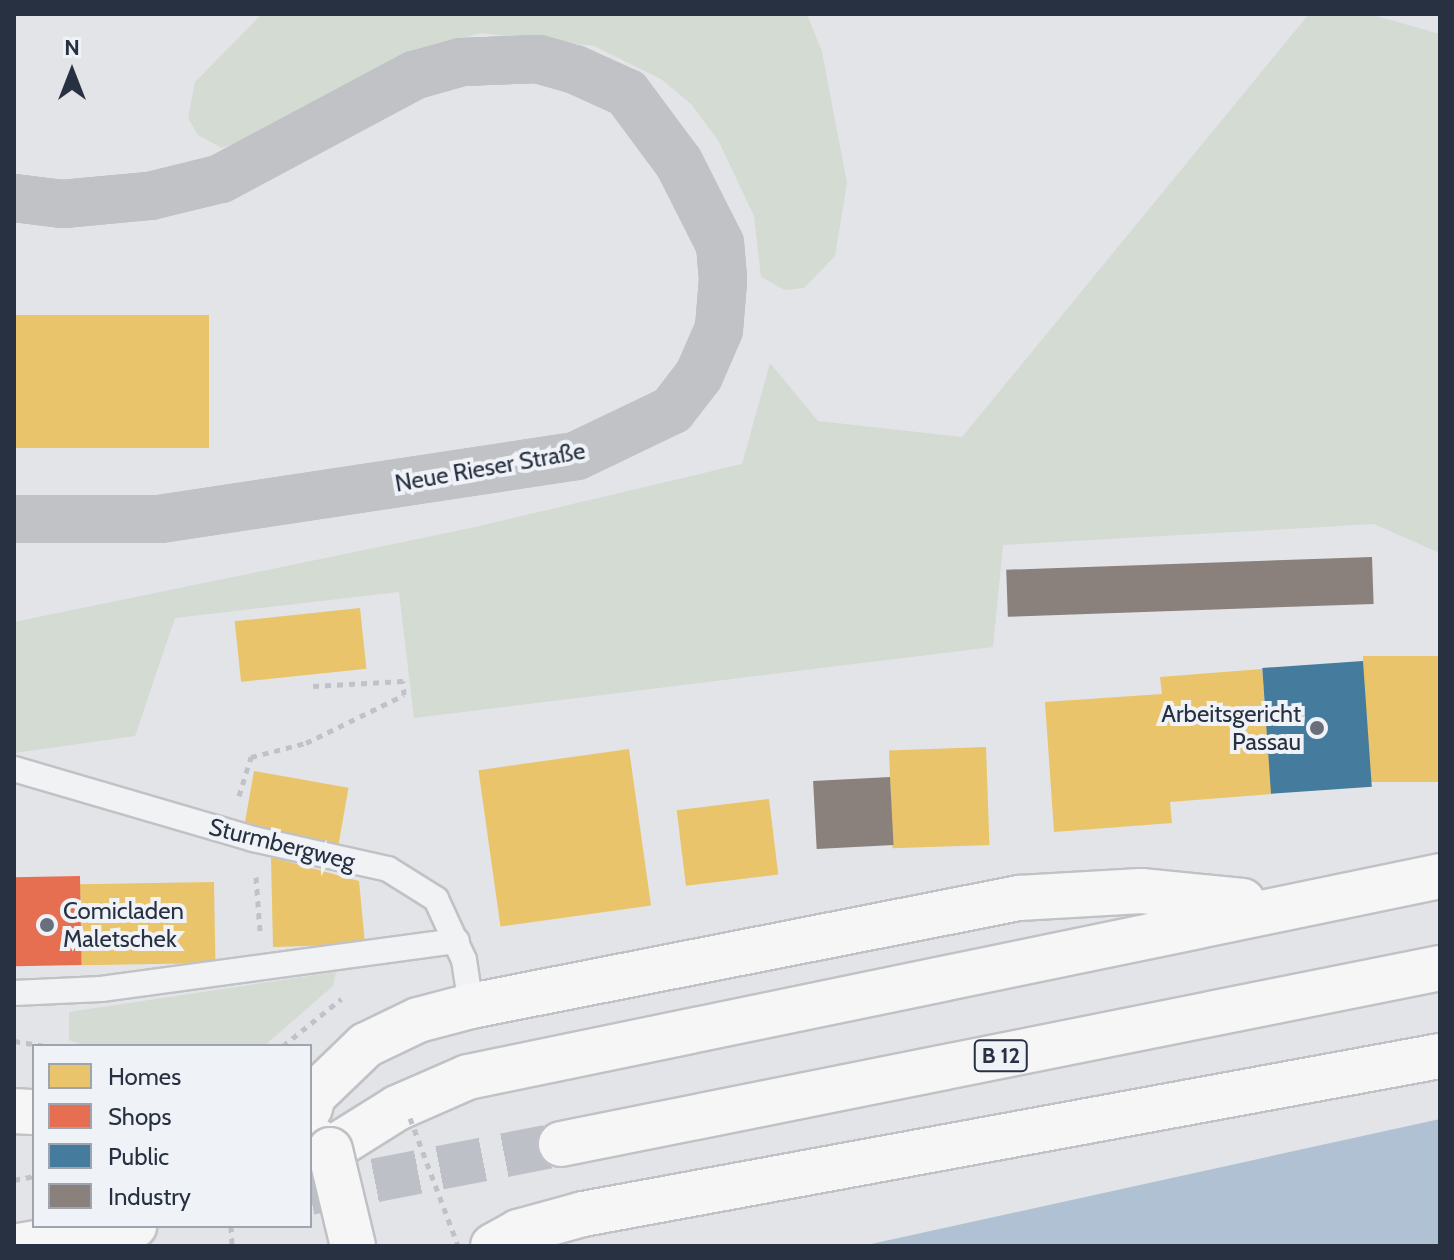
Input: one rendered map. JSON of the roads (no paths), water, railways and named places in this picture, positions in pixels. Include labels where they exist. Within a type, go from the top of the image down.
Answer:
[{"type":"main road","points":[[315,1133],[389,1122],[468,1077],[1285,905],[1440,876]]},
{"type":"main road","points":[[353,1246],[315,1133],[313,1096],[366,1045],[418,1020],[471,1006],[1044,895],[1141,891],[1285,905]]},
{"type":"main road","name":"B 12","points":[[561,1144],[1440,968]]},
{"type":"main road","points":[[493,1246],[550,1221],[583,1214],[1440,1056]]},
{"type":"main road","points":[[18,1246],[122,1228]]},
{"type":"street","name":"Neue Rieser Straße","points":[[14,198],[63,204],[150,196],[220,179],[415,75],[462,62],[538,59],[574,69],[627,93],[679,163],[720,244],[723,280],[719,329],[699,375],[672,410],[576,456],[160,519],[14,519]]},
{"type":"lane","name":"Sturmbergweg","points":[[14,769],[246,837],[388,869],[436,899],[457,941],[471,1006]]},
{"type":"lane","points":[[14,993],[101,989],[457,941]]},
{"type":"water","points":[[1440,1119],[1440,1246],[862,1246]]},
{"type":"tunnel","points":[[312,1193],[561,1144]]},
{"type":"place","name":"Arbeitsgericht Passau","points":[[1317,728]]},
{"type":"place","name":"Comicladen Maletschek","points":[[47,925]]}]
